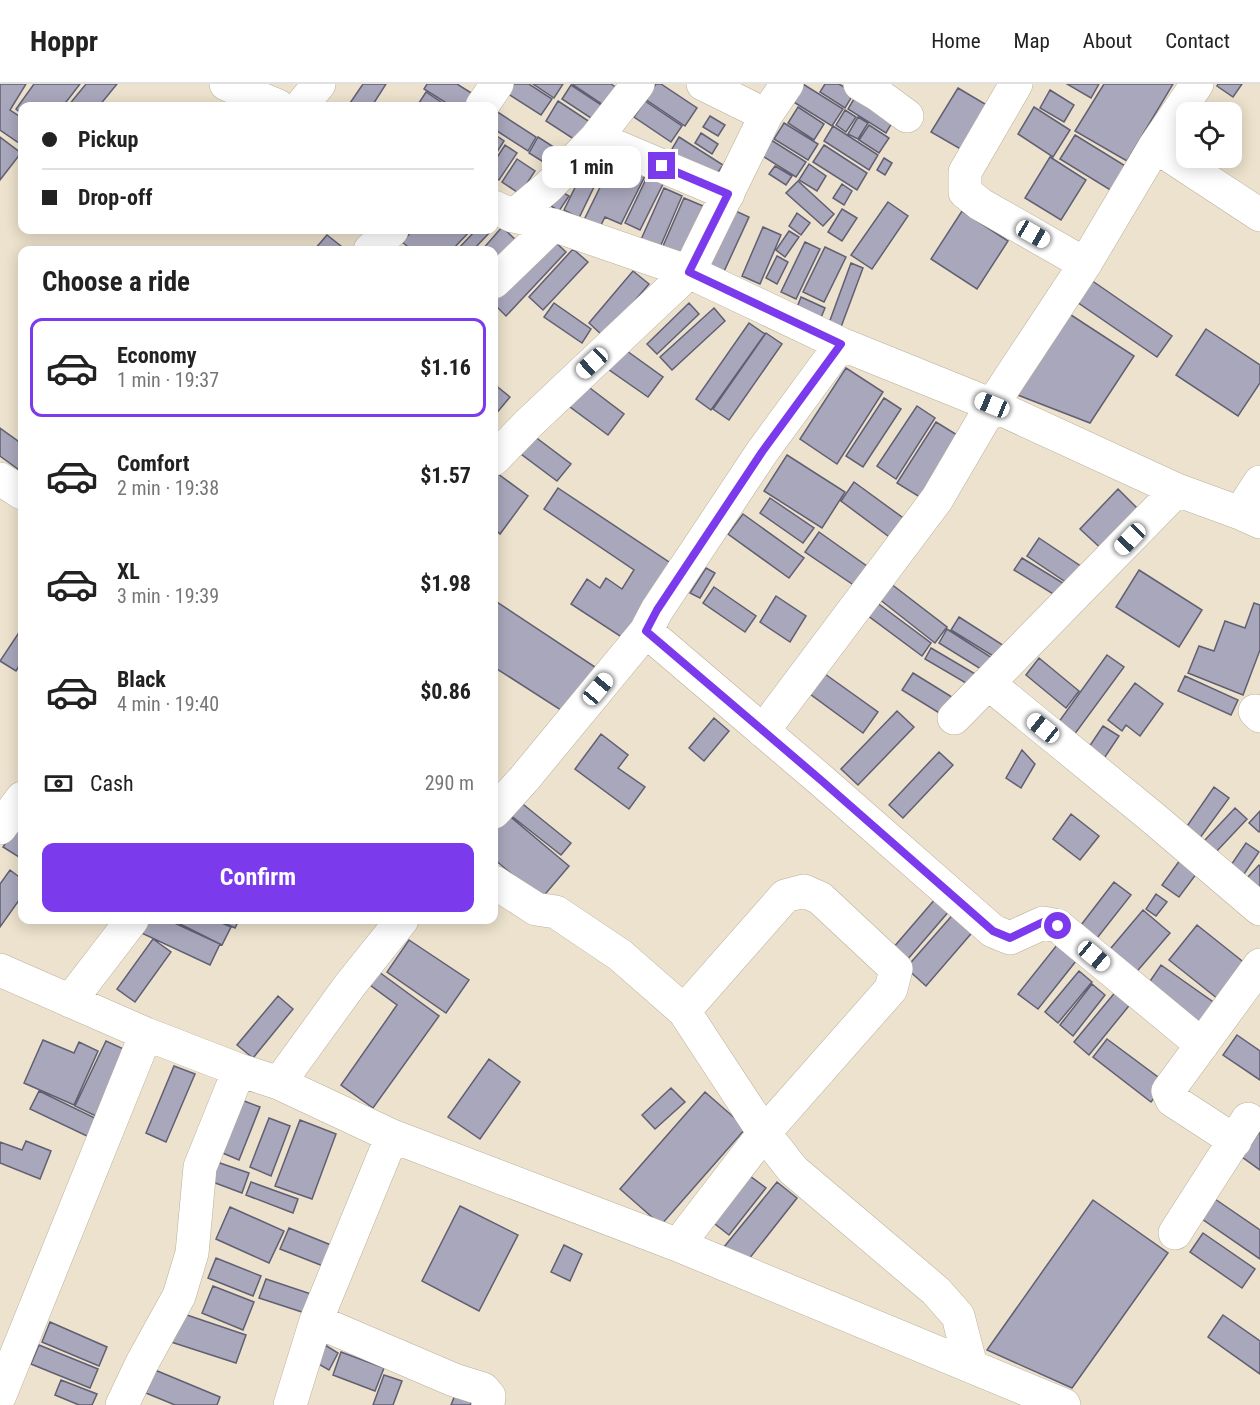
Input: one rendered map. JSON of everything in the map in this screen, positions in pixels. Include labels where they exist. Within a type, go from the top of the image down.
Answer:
[{"type":"street","points":[[226,84],[269,102]]},
{"type":"street","points":[[304,102],[319,84]]},
{"type":"street","points":[[485,102],[497,84]]},
{"type":"street","points":[[503,211],[547,188],[596,138],[638,84]]},
{"type":"street","points":[[703,84],[766,115]]},
{"type":"street","points":[[498,455],[689,272],[766,115],[787,84]]},
{"type":"street","points":[[860,84],[907,117]]},
{"type":"street","points":[[1016,84],[965,172],[965,192],[980,204],[1085,264]]},
{"type":"street","points":[[763,730],[937,499],[992,405],[1085,264],[1155,146],[1197,84]]},
{"type":"street","points":[[596,138],[728,194]]},
{"type":"street","points":[[1155,146],[1260,215]]},
{"type":"street","points":[[503,211],[553,225],[689,272],[841,344],[992,405],[1177,490],[1250,517],[1260,482]]},
{"type":"street","points":[[498,278],[553,225]]},
{"type":"street","points":[[374,246],[388,234]]},
{"type":"street","points":[[498,808],[646,631],[657,610],[762,452],[841,344]]},
{"type":"street","points":[[0,479],[18,490]]},
{"type":"street","points":[[954,718],[1177,490]]},
{"type":"street","points":[[646,631],[993,931],[1010,938],[1043,922],[1058,926],[1202,1045]]},
{"type":"street","points":[[988,683],[1260,909]]},
{"type":"street","points":[[0,828],[18,803]]},
{"type":"street","points":[[498,885],[536,909],[556,912],[620,955],[684,1011],[764,1133],[793,1170],[936,1291],[958,1316],[971,1366]]},
{"type":"street","points":[[678,1245],[764,1133],[891,988],[896,969],[820,898],[804,891],[785,896],[684,1011]]},
{"type":"street","points":[[70,1000],[129,924]]},
{"type":"street","points":[[279,1083],[350,985],[399,924]]},
{"type":"street","points":[[1175,1233],[1241,1130],[1172,1100],[1168,1091],[1260,965]]},
{"type":"street","points":[[0,970],[146,1034],[279,1083],[392,1136],[678,1245],[1064,1405]]},
{"type":"street","points":[[0,1395],[146,1034]]},
{"type":"street","points":[[122,1405],[141,1364],[178,1296],[192,1253],[200,1167],[239,1070]]},
{"type":"street","points":[[290,1405],[316,1321],[392,1136]]},
{"type":"street","points":[[316,1321],[454,1380],[483,1389],[489,1396],[488,1405]]},
{"type":"building","points":[[0,84],[26,84],[10,110],[18,115],[18,142],[0,130]]},
{"type":"building","points":[[34,84],[80,84],[66,102],[21,102]]},
{"type":"building","points":[[86,84],[117,84],[102,102],[71,102]]},
{"type":"building","points":[[363,84],[386,84],[375,102],[351,102]]},
{"type":"building","points":[[427,84],[457,84],[481,99],[479,102],[445,102],[424,89]]},
{"type":"building","points":[[511,84],[529,84],[552,99],[541,115],[505,92]]},
{"type":"building","points":[[533,84],[563,84],[554,98]]},
{"type":"building","points":[[572,84],[611,84],[623,92],[611,110]]},
{"type":"building","points":[[656,84],[661,84],[697,108],[685,126],[645,99]]},
{"type":"building","points":[[803,84],[843,109],[832,126],[789,99]]},
{"type":"building","points":[[825,84],[839,84],[854,93],[845,108],[820,92]]},
{"type":"building","points":[[1067,84],[1099,84],[1091,98]]},
{"type":"building","points":[[1104,84],[1173,84],[1127,161],[1075,131]]},
{"type":"building","points":[[1218,84],[1242,84],[1233,97],[1217,86]]},
{"type":"building","points":[[571,85],[609,110],[600,124],[562,99]]},
{"type":"building","points":[[958,88],[990,107],[964,151],[931,132]]},
{"type":"building","points":[[1050,90],[1074,105],[1064,122],[1040,108]]},
{"type":"building","points":[[426,92],[441,102],[420,102]]},
{"type":"building","points":[[858,92],[896,116],[886,133],[848,109]]},
{"type":"building","points":[[558,101],[599,128],[586,147],[546,121]]},
{"type":"building","points":[[645,101],[682,126],[671,142],[634,117]]},
{"type":"building","points":[[798,107],[824,124],[814,140],[788,123]]},
{"type":"building","points":[[1034,107],[1070,130],[1053,157],[1018,134]]},
{"type":"building","points":[[845,110],[856,117],[846,132],[836,125]]},
{"type":"building","points":[[498,112],[536,137],[528,151],[498,132]]},
{"type":"building","points":[[710,116],[725,125],[718,136],[703,127]]},
{"type":"building","points":[[858,117],[868,123],[858,139],[848,134]]},
{"type":"building","points":[[784,123],[818,144],[808,160],[774,139]]},
{"type":"building","points":[[869,125],[889,138],[879,153],[859,140]]},
{"type":"building","points":[[833,126],[878,155],[869,170],[824,141]]},
{"type":"building","points":[[701,133],[718,144],[712,154],[695,143]]},
{"type":"building","points":[[1075,135],[1127,167],[1112,191],[1060,159]]},
{"type":"building","points":[[0,137],[18,151],[18,157],[0,180]]},
{"type":"building","points":[[498,137],[504,141],[498,151]]},
{"type":"building","points":[[538,137],[563,153],[553,168],[529,153]]},
{"type":"building","points":[[679,137],[723,165],[712,181],[669,154]]},
{"type":"building","points":[[768,138],[806,162],[796,177],[758,153]]},
{"type":"building","points":[[505,145],[517,153],[499,180],[498,179],[498,156]]},
{"type":"building","points":[[824,145],[867,173],[857,190],[813,162]]},
{"type":"building","points":[[591,155],[606,162],[579,218],[564,210]]},
{"type":"building","points":[[1050,157],[1086,180],[1061,220],[1025,198]]},
{"type":"building","points":[[884,158],[892,163],[885,175],[877,170]]},
{"type":"building","points":[[517,159],[535,171],[520,194],[502,182]]},
{"type":"building","points":[[613,161],[645,176],[621,224],[605,217],[600,227],[584,220]]},
{"type":"building","points":[[809,164],[826,176],[817,191],[799,180]]},
{"type":"building","points":[[775,166],[792,176],[786,185],[769,174]]},
{"type":"building","points":[[648,175],[664,182],[640,230],[625,223]]},
{"type":"building","points":[[798,181],[834,214],[823,226],[786,193]]},
{"type":"building","points":[[842,184],[852,191],[844,205],[833,198]]},
{"type":"building","points":[[664,188],[682,196],[658,252],[639,244]]},
{"type":"building","points":[[560,191],[569,196],[559,211],[551,206]]},
{"type":"building","points":[[684,198],[703,206],[679,262],[660,253]]},
{"type":"building","points":[[888,202],[908,216],[872,269],[851,255]]},
{"type":"building","points":[[729,208],[749,217],[721,278],[700,257]]},
{"type":"building","points":[[842,209],[857,218],[842,241],[828,232]]},
{"type":"building","points":[[962,211],[1008,241],[977,289],[931,259]]},
{"type":"building","points":[[797,213],[810,223],[801,235],[789,226]]},
{"type":"building","points":[[502,227],[518,242],[498,266],[498,246],[485,246]]},
{"type":"building","points":[[763,227],[781,235],[760,284],[742,276]]},
{"type":"building","points":[[789,231],[799,237],[785,257],[776,250]]},
{"type":"building","points":[[409,234],[467,234],[456,246],[407,246],[402,242]]},
{"type":"building","points":[[472,234],[488,234],[477,246],[461,246]]},
{"type":"building","points":[[327,235],[341,246],[317,246]]},
{"type":"building","points":[[551,238],[566,252],[506,316],[498,308],[498,295]]},
{"type":"building","points":[[805,242],[820,249],[796,299],[781,292]]},
{"type":"building","points":[[825,247],[846,257],[824,302],[803,292]]},
{"type":"building","points":[[573,249],[588,262],[543,310],[529,297]]},
{"type":"building","points":[[777,256],[788,262],[777,284],[766,278]]},
{"type":"building","points":[[851,263],[863,268],[841,327],[829,323]]},
{"type":"building","points":[[633,271],[649,284],[604,337],[589,323]]},
{"type":"building","points":[[1091,280],[1172,336],[1157,357],[1077,302]]},
{"type":"building","points":[[801,297],[825,308],[820,320],[796,310]]},
{"type":"building","points":[[554,303],[591,329],[582,343],[544,317]]},
{"type":"building","points":[[689,303],[699,314],[657,354],[647,344]]},
{"type":"building","points":[[714,308],[725,321],[672,370],[660,357]]},
{"type":"building","points":[[1068,313],[1134,356],[1090,423],[1015,394]]},
{"type":"building","points":[[749,323],[765,334],[711,410],[696,399]]},
{"type":"building","points":[[1206,329],[1260,365],[1260,383],[1238,416],[1176,375]]},
{"type":"building","points":[[766,333],[782,344],[729,420],[713,409]]},
{"type":"building","points":[[620,346],[663,377],[648,397],[605,367]]},
{"type":"building","points":[[846,368],[883,392],[837,464],[800,439]]},
{"type":"building","points":[[582,382],[624,414],[608,435],[566,404]]},
{"type":"building","points":[[498,387],[510,397],[498,411]]},
{"type":"building","points":[[884,398],[901,409],[863,467],[846,456]]},
{"type":"building","points":[[917,406],[935,418],[896,479],[877,466]]},
{"type":"building","points":[[936,422],[962,438],[923,499],[897,483]]},
{"type":"building","points":[[0,428],[18,441],[18,469],[0,456]]},
{"type":"building","points":[[534,436],[571,464],[557,481],[521,454]]},
{"type":"building","points":[[787,455],[845,492],[822,528],[764,491]]},
{"type":"building","points":[[498,474],[528,496],[500,534],[498,532]]},
{"type":"building","points":[[854,482],[906,520],[892,539],[841,501]]},
{"type":"building","points":[[558,488],[672,564],[623,638],[571,604],[587,579],[600,588],[606,578],[622,589],[634,570],[544,509]]},
{"type":"building","points":[[1118,489],[1143,514],[1106,553],[1080,529]]},
{"type":"building","points":[[770,498],[814,528],[803,543],[760,513]]},
{"type":"building","points":[[743,514],[804,558],[789,578],[728,534]]},
{"type":"building","points":[[819,532],[871,569],[858,588],[805,552]]},
{"type":"building","points":[[1039,538],[1088,571],[1076,589],[1027,556]]},
{"type":"building","points":[[1022,558],[1071,588],[1063,600],[1014,570]]},
{"type":"building","points":[[706,568],[715,573],[700,598],[690,593]]},
{"type":"building","points":[[1139,570],[1202,610],[1179,647],[1116,607]]},
{"type":"building","points":[[886,580],[947,627],[935,643],[874,595]]},
{"type":"building","points":[[714,587],[756,616],[745,632],[703,603]]},
{"type":"building","points":[[776,596],[806,616],[790,642],[760,622]]},
{"type":"building","points":[[876,602],[931,643],[922,656],[867,615]]},
{"type":"building","points":[[498,603],[595,667],[567,714],[498,670]]},
{"type":"building","points":[[1254,603],[1260,605],[1260,650],[1243,695],[1188,673],[1199,646],[1214,651],[1225,621],[1245,628]]},
{"type":"building","points":[[959,617],[1009,649],[998,659],[951,630]]},
{"type":"building","points":[[947,629],[992,658],[984,671],[939,643]]},
{"type":"building","points":[[18,634],[18,668],[16,671],[0,661]]},
{"type":"building","points":[[931,648],[977,675],[971,686],[925,659]]},
{"type":"building","points":[[1107,655],[1124,667],[1074,735],[1058,723]]},
{"type":"building","points":[[1039,658],[1079,691],[1066,708],[1026,675]]},
{"type":"building","points":[[913,673],[960,702],[949,719],[902,690]]},
{"type":"building","points":[[825,674],[878,712],[863,733],[810,694]]},
{"type":"building","points":[[1185,676],[1238,700],[1231,715],[1178,691]]},
{"type":"building","points":[[1135,683],[1163,704],[1140,736],[1126,725],[1122,731],[1108,720]]},
{"type":"building","points":[[897,711],[914,727],[858,785],[841,769]]},
{"type":"building","points":[[714,718],[729,731],[704,761],[689,748]]},
{"type":"building","points":[[1103,726],[1119,736],[1103,760],[1087,750]]},
{"type":"building","points":[[601,734],[628,755],[618,768],[645,787],[629,809],[575,769]]},
{"type":"building","points":[[1022,750],[1035,764],[1021,788],[1006,778]]},
{"type":"building","points":[[939,752],[953,765],[903,818],[889,805]]},
{"type":"building","points":[[1214,787],[1229,798],[1197,842],[1183,832]]},
{"type":"building","points":[[519,801],[571,843],[561,855],[509,814]]},
{"type":"building","points":[[1235,808],[1247,819],[1216,852],[1204,841]]},
{"type":"building","points":[[1260,811],[1260,831],[1259,832],[1249,823]]},
{"type":"building","points":[[506,813],[569,866],[541,899],[498,862],[498,823]]},
{"type":"building","points":[[1071,814],[1099,836],[1080,860],[1053,839]]},
{"type":"building","points":[[16,827],[18,828],[18,856],[3,847]]},
{"type":"building","points":[[1246,843],[1259,852],[1240,880],[1227,871]]},
{"type":"building","points":[[1180,860],[1197,873],[1179,897],[1162,885]]},
{"type":"building","points":[[1260,866],[1260,891],[1246,879]]},
{"type":"building","points":[[10,870],[18,876],[18,902],[0,927],[0,884]]},
{"type":"building","points":[[1114,882],[1131,895],[1094,942],[1078,929]]},
{"type":"building","points":[[942,891],[956,903],[901,967],[887,955]]},
{"type":"building","points":[[1156,894],[1167,902],[1156,916],[1146,909]]},
{"type":"building","points":[[1143,910],[1170,933],[1133,976],[1106,954]]},
{"type":"building","points":[[956,911],[976,928],[926,986],[906,968]]},
{"type":"building","points":[[138,924],[177,924],[220,944],[210,965],[135,930]]},
{"type":"building","points":[[180,924],[224,924],[231,927],[222,945]]},
{"type":"building","points":[[1197,925],[1246,964],[1218,999],[1169,960]]},
{"type":"building","points":[[153,939],[171,952],[135,1002],[117,989]]},
{"type":"building","points":[[409,940],[469,980],[446,1013],[387,972]]},
{"type":"building","points":[[1057,945],[1076,961],[1038,1009],[1018,994]]},
{"type":"building","points":[[1161,965],[1216,1004],[1198,1029],[1144,990]]},
{"type":"building","points":[[1079,971],[1092,982],[1058,1023],[1045,1012]]},
{"type":"building","points":[[379,972],[439,1016],[373,1108],[341,1085],[397,1005],[370,985]]},
{"type":"building","points":[[1092,984],[1105,995],[1073,1036],[1060,1025]]},
{"type":"building","points":[[1117,990],[1132,1002],[1089,1055],[1074,1042]]},
{"type":"building","points":[[278,996],[293,1009],[253,1058],[237,1045]]},
{"type":"building","points":[[1237,1035],[1260,1051],[1260,1080],[1223,1055]]},
{"type":"building","points":[[1107,1039],[1166,1083],[1151,1102],[1093,1057]]},
{"type":"building","points":[[43,1040],[74,1053],[79,1042],[98,1051],[74,1105],[24,1083]]},
{"type":"building","points":[[106,1041],[128,1051],[98,1117],[75,1106]]},
{"type":"building","points":[[489,1059],[520,1082],[480,1139],[448,1117]]},
{"type":"building","points":[[174,1066],[195,1074],[166,1142],[146,1133]]},
{"type":"building","points":[[671,1088],[685,1102],[655,1129],[642,1115]]},
{"type":"building","points":[[39,1091],[97,1119],[89,1137],[30,1109]]},
{"type":"building","points":[[705,1092],[746,1128],[661,1225],[620,1189]]},
{"type":"building","points":[[239,1099],[260,1107],[239,1160],[218,1151]]},
{"type":"building","points":[[269,1118],[290,1126],[271,1176],[250,1167]]},
{"type":"building","points":[[300,1120],[336,1134],[312,1199],[275,1186]]},
{"type":"building","points":[[1260,1131],[1260,1170],[1242,1157]]},
{"type":"building","points":[[26,1141],[51,1151],[40,1179],[0,1163],[0,1142],[22,1150]]},
{"type":"building","points":[[217,1162],[249,1173],[242,1193],[210,1181]]},
{"type":"building","points":[[746,1173],[766,1188],[729,1235],[710,1220]]},
{"type":"building","points":[[251,1182],[298,1199],[293,1213],[246,1195]]},
{"type":"building","points":[[777,1182],[797,1198],[745,1264],[724,1247]]},
{"type":"building","points":[[1215,1199],[1260,1230],[1260,1259],[1202,1219]]},
{"type":"building","points":[[1093,1200],[1168,1253],[1072,1388],[987,1350]]},
{"type":"building","points":[[460,1206],[518,1235],[479,1311],[422,1281]]},
{"type":"building","points":[[230,1207],[284,1231],[269,1263],[216,1239]]},
{"type":"building","points":[[289,1228],[331,1245],[323,1266],[280,1249]]},
{"type":"building","points":[[1203,1233],[1255,1269],[1242,1288],[1190,1252]]},
{"type":"building","points":[[564,1245],[582,1254],[570,1281],[551,1272]]},
{"type":"building","points":[[216,1258],[261,1276],[253,1296],[208,1278]]},
{"type":"building","points":[[266,1279],[314,1295],[308,1314],[259,1298]]},
{"type":"building","points":[[213,1286],[254,1302],[243,1330],[202,1313]]},
{"type":"building","points":[[181,1313],[246,1335],[236,1363],[171,1342]]},
{"type":"building","points":[[1223,1315],[1260,1341],[1260,1374],[1208,1337]]},
{"type":"building","points":[[50,1322],[107,1347],[99,1366],[42,1342]]},
{"type":"building","points":[[39,1345],[98,1369],[90,1388],[31,1364]]},
{"type":"building","points":[[325,1345],[338,1353],[329,1370],[315,1362]]},
{"type":"building","points":[[341,1352],[384,1368],[375,1391],[333,1375]]},
{"type":"building","points":[[155,1370],[220,1397],[217,1405],[175,1405],[146,1393]]},
{"type":"building","points":[[384,1375],[402,1381],[393,1405],[373,1405]]},
{"type":"building","points":[[61,1380],[97,1394],[92,1405],[79,1405],[55,1395]]},
{"type":"building","points":[[455,1395],[472,1401],[470,1405],[451,1405]]},
{"type":"route","points":[[662,166],[728,194],[689,272],[841,344],[762,452],[657,610],[646,631],[993,931],[1010,938],[1043,922],[1058,926]]}]
